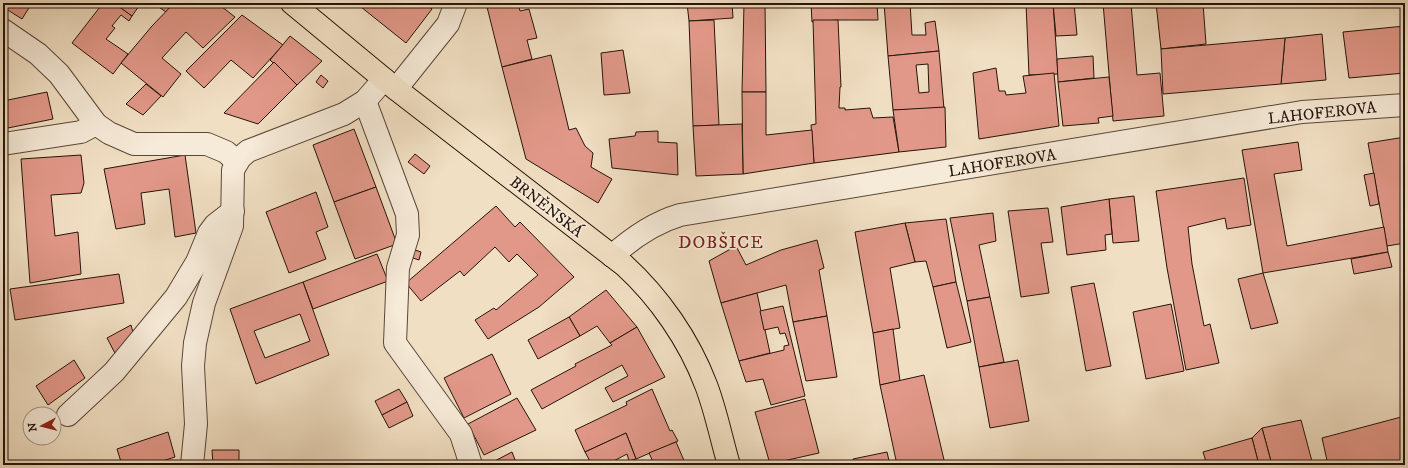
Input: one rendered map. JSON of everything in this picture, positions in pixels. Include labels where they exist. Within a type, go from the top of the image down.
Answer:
[{"type":"main road","name":"BRNĚNSKÁ","points":[[292,3],[390,84],[612,256],[645,286],[668,316],[688,348],[706,384],[729,465]]},
{"type":"street","points":[[192,465],[196,424],[193,366],[195,343],[204,302],[232,226],[232,180],[233,170],[237,162],[248,151],[344,114],[390,84],[448,24],[456,3]]},
{"type":"street","points":[[3,30],[38,54],[59,74],[96,124],[110,133],[134,144],[207,144],[226,152],[237,162]]},
{"type":"street","points":[[365,101],[407,214],[408,235],[398,268],[395,343],[461,434],[471,465]]},
{"type":"street","name":"LAHOFEROVA","points":[[612,256],[643,231],[667,219],[680,215],[1302,112],[1405,105]]},
{"type":"street","points":[[3,144],[81,132],[96,124]]},
{"type":"street","points":[[68,415],[114,372],[176,297],[197,262],[209,233],[215,225],[233,211]]},
{"type":"building","points":[[3,3],[32,3],[22,19],[3,7]]},
{"type":"building","points":[[103,3],[114,3],[132,16],[129,21],[121,15],[112,26],[115,28],[106,39],[128,54],[113,74],[72,43]]},
{"type":"building","points":[[114,3],[134,3],[139,6],[132,16]]},
{"type":"building","points":[[153,3],[174,3],[166,12]]},
{"type":"building","points":[[174,3],[217,3],[235,17],[203,48],[186,32],[162,58],[181,74],[163,97],[121,63],[152,26]]},
{"type":"building","points":[[363,3],[425,3],[432,9],[406,43],[361,7]]},
{"type":"building","points":[[486,3],[518,3],[520,11],[529,9],[537,38],[527,40],[532,59],[502,67]]},
{"type":"building","points":[[687,3],[732,3],[733,18],[689,21]]},
{"type":"building","points":[[744,3],[765,3],[766,92],[742,92]]},
{"type":"building","points":[[811,3],[877,3],[878,20],[838,20],[812,22]]},
{"type":"building","points":[[884,3],[910,3],[912,35],[926,35],[925,23],[935,21],[939,51],[888,56]]},
{"type":"building","points":[[1026,3],[1053,3],[1058,74],[1029,75]]},
{"type":"building","points":[[1053,3],[1074,3],[1077,35],[1056,36]]},
{"type":"building","points":[[1103,3],[1131,3],[1137,75],[1160,73],[1164,116],[1113,121]]},
{"type":"building","points":[[1156,3],[1203,3],[1206,44],[1161,49]]},
{"type":"building","points":[[242,15],[283,45],[253,78],[231,60],[204,88],[186,71]]},
{"type":"building","points":[[714,20],[719,125],[693,126],[689,21]]},
{"type":"building","points":[[813,20],[838,20],[841,87],[839,108],[845,108],[845,110],[870,108],[873,118],[893,117],[899,152],[814,163],[811,125],[816,124]]},
{"type":"building","points":[[1405,26],[1405,73],[1349,78],[1343,32]]},
{"type":"building","points":[[1322,34],[1326,80],[1281,84],[1285,38]]},
{"type":"building","points":[[290,36],[322,61],[297,85],[270,60]]},
{"type":"building","points":[[1285,38],[1281,84],[1163,94],[1161,49]]},
{"type":"building","points":[[623,50],[630,93],[604,95],[601,53]]},
{"type":"building","points":[[939,51],[944,109],[893,110],[888,56]],"holes":[[[928,64],[929,92],[919,93],[916,65]]]},
{"type":"building","points":[[551,55],[569,130],[576,128],[585,146],[593,153],[591,167],[612,179],[598,203],[526,159],[502,67]]},
{"type":"building","points":[[1093,56],[1094,78],[1058,82],[1057,59]]},
{"type":"building","points":[[274,62],[297,85],[258,124],[224,113]]},
{"type":"building","points":[[996,68],[999,91],[1005,91],[1006,95],[1026,93],[1023,76],[1054,73],[1059,126],[979,139],[973,73]]},
{"type":"building","points":[[321,75],[328,81],[323,88],[316,82]]},
{"type":"building","points":[[1109,77],[1113,116],[1098,118],[1099,123],[1063,126],[1058,82]]},
{"type":"building","points":[[146,84],[161,96],[143,115],[126,104]]},
{"type":"building","points":[[47,92],[53,119],[3,129],[3,101]]},
{"type":"building","points":[[742,92],[766,92],[766,135],[812,130],[814,163],[743,174]]},
{"type":"building","points":[[945,107],[946,147],[899,152],[893,110]]},
{"type":"building","points":[[742,124],[743,174],[696,176],[693,126]]},
{"type":"building","points":[[354,129],[376,187],[334,202],[313,145]]},
{"type":"building","points":[[658,131],[658,142],[677,143],[678,175],[612,168],[609,139],[635,136],[636,132]]},
{"type":"building","points":[[1405,137],[1405,167],[1402,168],[1405,186],[1405,243],[1387,246],[1368,143]]},
{"type":"building","points":[[1298,142],[1302,170],[1274,174],[1287,246],[1384,227],[1388,252],[1263,273],[1242,150]]},
{"type":"building","points":[[415,154],[430,166],[424,174],[408,162]]},
{"type":"building","points":[[81,155],[84,183],[81,193],[51,195],[55,236],[78,232],[81,274],[30,283],[21,159]]},
{"type":"building","points":[[185,155],[196,233],[175,237],[169,189],[141,193],[145,224],[116,229],[104,169]]},
{"type":"building","points":[[1374,173],[1379,204],[1370,206],[1364,175]]},
{"type":"building","points":[[1244,178],[1251,225],[1227,229],[1225,218],[1188,227],[1192,264],[1204,326],[1210,324],[1219,363],[1186,370],[1167,268],[1156,191]]},
{"type":"building","points":[[376,187],[397,244],[355,259],[334,202]]},
{"type":"building","points":[[316,192],[328,227],[316,232],[326,259],[289,273],[266,212]]},
{"type":"building","points":[[1134,196],[1139,241],[1113,243],[1109,199]]},
{"type":"building","points":[[1109,199],[1112,234],[1105,235],[1106,250],[1067,255],[1061,207]]},
{"type":"building","points":[[496,206],[515,227],[520,222],[574,277],[539,307],[488,339],[475,320],[494,308],[496,310],[538,275],[517,254],[509,262],[495,247],[464,276],[460,271],[421,301],[406,283]]},
{"type":"building","points":[[1048,208],[1053,242],[1041,243],[1049,293],[1021,297],[1008,211]]},
{"type":"building","points":[[993,213],[996,241],[979,245],[990,297],[967,301],[950,218]]},
{"type":"building","points":[[946,219],[956,282],[933,287],[926,261],[915,262],[905,223]]},
{"type":"building","points":[[905,223],[915,262],[890,268],[900,328],[873,333],[855,232]]},
{"type":"building","points":[[817,240],[824,268],[819,270],[827,316],[793,322],[786,285],[721,303],[709,261],[736,246],[746,265],[781,250]]},
{"type":"building","points":[[412,249],[421,252],[419,260],[410,257]]},
{"type":"building","points":[[1388,252],[1392,267],[1354,274],[1351,259]]},
{"type":"building","points":[[377,254],[388,281],[313,309],[303,282]]},
{"type":"building","points":[[1263,273],[1278,323],[1251,329],[1238,279]]},
{"type":"building","points":[[119,274],[124,303],[15,320],[10,289]]},
{"type":"building","points":[[303,282],[329,355],[256,384],[230,309]],"holes":[[[300,314],[310,341],[265,358],[254,331]]]},
{"type":"building","points":[[956,282],[971,342],[947,348],[933,287]]},
{"type":"building","points":[[1094,283],[1111,366],[1086,371],[1071,287]]},
{"type":"building","points":[[606,290],[637,327],[610,343],[597,326],[580,336],[569,317]]},
{"type":"building","points":[[757,293],[770,353],[739,361],[721,303]]},
{"type":"building","points":[[990,297],[1004,362],[979,367],[967,301]]},
{"type":"building","points":[[1171,304],[1184,371],[1146,379],[1133,312]]},
{"type":"building","points":[[783,306],[805,396],[771,405],[763,379],[746,382],[739,361],[784,350],[784,346],[789,345],[785,333],[780,334],[778,327],[764,330],[760,311]]},
{"type":"building","points":[[827,316],[837,377],[806,381],[793,322]]},
{"type":"building","points":[[569,317],[580,336],[538,359],[528,340]]},
{"type":"building","points":[[131,325],[136,344],[117,357],[107,338]]},
{"type":"building","points":[[637,327],[665,377],[613,402],[605,388],[628,376],[622,365],[542,409],[531,390],[576,366],[575,364],[612,345],[610,343]]},
{"type":"building","points":[[893,329],[900,381],[880,385],[873,333]]},
{"type":"building","points":[[492,354],[511,394],[464,418],[444,378]]},
{"type":"building","points":[[74,360],[85,378],[48,405],[36,386]]},
{"type":"building","points":[[1018,360],[1029,421],[990,428],[979,367]]},
{"type":"building","points":[[924,375],[945,464],[897,465],[880,385]]},
{"type":"building","points":[[399,389],[407,402],[382,415],[375,401]]},
{"type":"building","points":[[652,389],[670,431],[672,430],[678,441],[636,459],[626,433],[585,452],[575,430],[627,405],[626,402]]},
{"type":"building","points":[[517,398],[536,430],[484,455],[468,424]]},
{"type":"building","points":[[805,399],[819,453],[770,464],[755,412]]},
{"type":"building","points":[[407,402],[413,416],[389,428],[382,415]]},
{"type":"building","points":[[1405,416],[1405,465],[1328,465],[1322,438]]},
{"type":"building","points":[[1301,420],[1313,465],[1272,465],[1262,428]]},
{"type":"building","points":[[1262,428],[1272,465],[1259,465],[1252,438]]},
{"type":"building","points":[[168,432],[175,457],[150,465],[122,465],[117,449]]},
{"type":"building","points":[[626,433],[636,459],[629,461],[627,454],[606,465],[592,465],[585,452]]},
{"type":"building","points":[[1252,438],[1259,465],[1207,465],[1203,452]]},
{"type":"building","points":[[676,442],[686,465],[652,465],[654,464],[649,453]]},
{"type":"building","points":[[212,450],[239,450],[239,464],[213,465]]},
{"type":"building","points":[[512,452],[517,465],[489,465],[489,464]]},
{"type":"building","points":[[887,452],[890,465],[855,465],[853,459]]},
{"type":"district","name":"DOBŠICE","points":[[721,242]]}]
